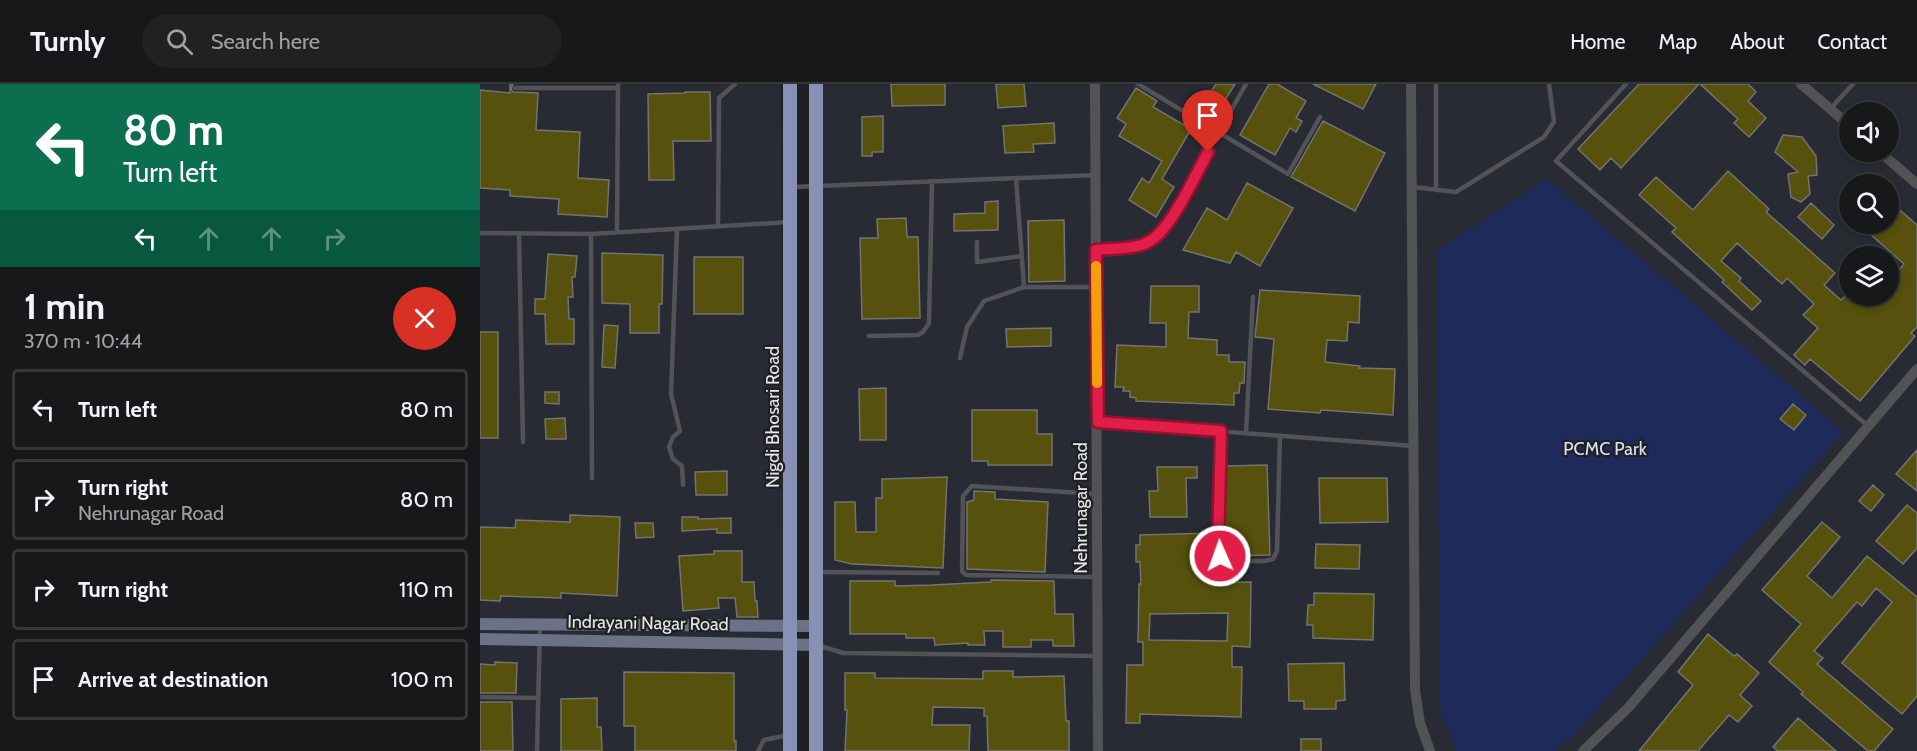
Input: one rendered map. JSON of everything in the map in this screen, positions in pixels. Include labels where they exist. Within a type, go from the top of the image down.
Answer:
[{"type":"main road","name":"Nigdi Bhosari Road","points":[[790,84],[790,751]]},
{"type":"main road","points":[[816,84],[816,751]]},
{"type":"main road","name":"Indrayani Nagar Road","points":[[480,624],[816,626]]},
{"type":"main road","name":"Indrayani Nagar Road","points":[[480,639],[816,645]]},
{"type":"street","name":"Nehrunagar Road","points":[[1095,84],[1098,751]]},
{"type":"street","points":[[1411,84],[1415,690],[1420,723],[1430,751]]},
{"type":"street","points":[[1801,84],[1839,117]]},
{"type":"street","points":[[1892,162],[1917,184]]},
{"type":"street","points":[[1583,751],[1628,708],[1917,369]]},
{"type":"lane","points":[[718,226],[719,98],[735,84]]},
{"type":"lane","points":[[1138,84],[1220,131],[1288,174],[1320,117]]},
{"type":"lane","points":[[1096,250],[1135,246],[1150,241],[1163,231],[1246,84]]},
{"type":"lane","points":[[1436,84],[1436,190]]},
{"type":"lane","points":[[1412,187],[1456,192],[1544,136],[1554,122],[1549,84]]},
{"type":"lane","points":[[1626,84],[1556,161],[1868,426]]},
{"type":"lane","points":[[1830,109],[1852,84]]},
{"type":"lane","points":[[515,88],[618,86],[618,232]]},
{"type":"lane","points":[[791,187],[1096,175]]},
{"type":"lane","points":[[1016,178],[1024,287]]},
{"type":"lane","points":[[869,336],[918,335],[929,323],[932,182]]},
{"type":"lane","points":[[480,233],[591,234],[791,222]]},
{"type":"lane","points":[[677,229],[671,394],[680,431],[673,437],[669,447],[673,459],[682,466],[683,485]]},
{"type":"lane","points":[[519,233],[523,442]]},
{"type":"lane","points":[[591,234],[592,478]]},
{"type":"lane","points":[[977,242],[977,262],[1022,256]]},
{"type":"lane","points":[[960,358],[967,327],[984,302],[1024,287],[1096,287]]},
{"type":"lane","points":[[1246,433],[1252,297]]},
{"type":"lane","points":[[1098,422],[1414,446]]},
{"type":"lane","points":[[1221,431],[1218,549],[1225,561],[1265,561],[1273,559],[1277,551],[1280,436]]},
{"type":"lane","points":[[1098,494],[972,486],[963,496],[962,571],[966,575],[1098,577]]},
{"type":"lane","points":[[816,572],[938,573]]},
{"type":"lane","points":[[537,751],[540,625]]},
{"type":"lane","points":[[816,645],[843,653],[1098,656]]},
{"type":"lane","points":[[480,697],[538,698]]},
{"type":"lane","points":[[758,751],[764,740],[790,735]]},
{"type":"shaded area","points":[[480,84],[781,84],[784,751],[480,751]]},
{"type":"shaded area","points":[[819,84],[1917,84],[1917,751],[819,751]]},
{"type":"green space","name":"PCMC Park","points":[[1547,179],[1844,432],[1573,737],[1553,751],[1457,751],[1440,712],[1437,250]]},
{"type":"building","points":[[510,84],[513,84],[511,89],[513,92],[538,93],[536,130],[580,132],[578,178],[609,180],[607,217],[558,214],[559,199],[510,196],[510,190],[480,188],[480,90],[510,93]]},
{"type":"building","points":[[891,84],[945,84],[945,105],[892,106]]},
{"type":"building","points":[[996,84],[1024,84],[1026,106],[998,108]]},
{"type":"building","points":[[1216,84],[1235,84],[1222,105],[1208,96]]},
{"type":"building","points":[[1269,84],[1277,84],[1306,101],[1296,118],[1302,121],[1296,132],[1290,128],[1275,155],[1240,135]]},
{"type":"building","points":[[1313,84],[1376,84],[1363,109]]},
{"type":"building","points":[[1639,84],[1699,84],[1621,168],[1611,158],[1600,170],[1578,149]]},
{"type":"building","points":[[1700,84],[1748,84],[1756,92],[1748,101],[1766,118],[1749,137],[1734,123],[1738,119]]},
{"type":"building","points":[[1136,88],[1157,101],[1153,107],[1191,129],[1162,179],[1174,187],[1156,217],[1129,200],[1142,178],[1149,183],[1162,161],[1119,136],[1126,124],[1117,118]]},
{"type":"building","points":[[710,92],[711,141],[673,141],[674,180],[649,180],[648,94]]},
{"type":"building","points":[[883,116],[883,152],[872,152],[872,156],[862,156],[862,117]]},
{"type":"building","points":[[1323,121],[1385,153],[1355,211],[1291,177]]},
{"type":"building","points":[[1054,123],[1055,143],[1033,144],[1034,152],[1005,153],[1003,126]]},
{"type":"building","points":[[1783,135],[1802,137],[1816,156],[1817,175],[1808,176],[1810,194],[1801,202],[1791,197],[1788,174],[1798,172],[1775,152]]},
{"type":"building","points":[[1728,171],[1769,209],[1766,212],[1835,273],[1824,285],[1839,298],[1839,306],[1899,306],[1899,270],[1904,264],[1899,260],[1899,246],[1884,246],[1870,234],[1899,234],[1899,209],[1917,225],[1917,327],[1911,333],[1915,336],[1860,401],[1810,359],[1805,365],[1794,355],[1818,328],[1803,315],[1814,304],[1787,278],[1782,284],[1737,243],[1721,261],[1741,278],[1739,281],[1761,301],[1752,310],[1722,282],[1724,280],[1672,232],[1676,228],[1639,195],[1656,177],[1693,210]]},
{"type":"building","points":[[1247,183],[1293,208],[1260,266],[1236,252],[1230,263],[1183,250],[1207,208],[1227,220]]},
{"type":"building","points":[[998,201],[998,230],[954,231],[954,214],[985,213],[985,202]]},
{"type":"building","points":[[1811,203],[1834,225],[1822,239],[1798,217]]},
{"type":"building","points":[[906,218],[907,237],[918,237],[920,318],[862,319],[860,238],[878,238],[877,219]]},
{"type":"building","points":[[1064,220],[1065,281],[1029,282],[1028,221]]},
{"type":"building","points":[[602,253],[663,255],[659,333],[630,333],[630,304],[602,303]]},
{"type":"building","points":[[548,254],[577,256],[575,277],[572,277],[573,297],[568,297],[569,319],[574,319],[574,344],[546,344],[545,314],[535,314],[535,299],[545,299]]},
{"type":"building","points":[[694,257],[743,257],[743,314],[694,314]]},
{"type":"building","points":[[1151,286],[1199,286],[1199,312],[1189,312],[1188,338],[1217,340],[1217,355],[1229,355],[1229,362],[1245,362],[1244,383],[1240,383],[1239,393],[1234,393],[1234,405],[1136,401],[1136,398],[1130,397],[1130,391],[1123,391],[1124,387],[1115,387],[1117,345],[1166,347],[1166,323],[1150,323]]},
{"type":"building","points":[[1260,290],[1360,296],[1359,323],[1348,322],[1347,341],[1327,340],[1325,362],[1360,366],[1359,368],[1395,369],[1393,415],[1268,409],[1274,339],[1255,337]]},
{"type":"building","points":[[604,325],[618,326],[615,368],[602,367]]},
{"type":"building","points":[[1051,328],[1051,346],[1007,347],[1006,329]]},
{"type":"building","points":[[480,332],[498,332],[498,438],[480,438]]},
{"type":"building","points":[[886,388],[886,440],[860,440],[859,389]]},
{"type":"building","points":[[545,392],[559,392],[559,404],[545,403]]},
{"type":"building","points":[[1793,404],[1806,415],[1794,430],[1780,419]]},
{"type":"building","points":[[972,410],[1037,410],[1037,434],[1052,434],[1052,465],[988,465],[988,461],[972,461]]},
{"type":"building","points":[[565,418],[566,439],[546,439],[545,419]]},
{"type":"building","points":[[1917,450],[1917,491],[1896,474]]},
{"type":"building","points":[[1267,465],[1270,555],[1227,556],[1223,548],[1225,466]]},
{"type":"building","points":[[1157,467],[1197,467],[1197,478],[1186,478],[1187,517],[1150,517],[1149,491],[1158,491]]},
{"type":"building","points":[[727,471],[727,495],[696,495],[695,472]]},
{"type":"building","points":[[947,477],[943,568],[852,564],[835,560],[835,502],[855,502],[856,532],[876,532],[876,498],[882,498],[882,479]]},
{"type":"building","points":[[1319,478],[1387,478],[1388,522],[1320,523]]},
{"type":"building","points":[[1873,485],[1884,495],[1871,511],[1859,501]]},
{"type":"building","points":[[974,491],[995,492],[995,499],[1048,502],[1045,572],[967,569],[967,502],[974,500]]},
{"type":"building","points":[[1907,505],[1917,513],[1917,548],[1903,564],[1876,541]]},
{"type":"building","points":[[570,515],[620,517],[617,596],[561,593],[561,598],[501,596],[500,601],[480,600],[480,527],[515,528],[516,520],[570,522]]},
{"type":"building","points":[[682,517],[731,518],[731,533],[717,533],[717,529],[682,531]]},
{"type":"building","points":[[1822,522],[1840,537],[1807,576],[1832,598],[1867,556],[1917,597],[1917,696],[1902,714],[1842,663],[1892,602],[1876,588],[1862,606],[1857,602],[1814,651],[1823,658],[1817,664],[1893,729],[1874,751],[1868,751],[1801,694],[1803,692],[1769,662],[1801,624],[1762,590]]},
{"type":"building","points":[[635,523],[653,523],[654,537],[636,538]]},
{"type":"building","points":[[1214,533],[1216,558],[1210,558],[1211,583],[1251,582],[1250,647],[1232,646],[1232,667],[1242,667],[1241,717],[1140,714],[1140,723],[1126,723],[1127,665],[1143,665],[1143,642],[1138,642],[1140,562],[1136,562],[1136,545],[1140,545],[1140,535]],"holes":[[[1228,613],[1227,641],[1149,640],[1150,614]]]},
{"type":"building","points":[[1316,544],[1360,545],[1359,569],[1315,568]]},
{"type":"building","points":[[714,551],[742,551],[742,582],[754,582],[758,617],[737,617],[735,598],[718,598],[719,608],[683,611],[679,556],[714,554]]},
{"type":"building","points":[[991,580],[1054,581],[1055,614],[1073,614],[1074,646],[1053,646],[1053,640],[1031,640],[1031,647],[1003,647],[1003,631],[984,631],[985,645],[968,645],[968,643],[935,645],[934,638],[906,638],[906,634],[850,634],[850,581],[895,581],[895,586],[991,582]]},
{"type":"building","points":[[1314,593],[1374,594],[1373,640],[1313,638],[1313,625],[1307,625],[1308,605],[1314,605]]},
{"type":"building","points":[[1708,634],[1759,673],[1740,695],[1752,706],[1738,722],[1729,715],[1698,751],[1639,751],[1693,685],[1678,672]]},
{"type":"building","points":[[495,662],[517,663],[516,693],[480,693],[480,664],[495,665]]},
{"type":"building","points":[[1344,663],[1345,700],[1336,701],[1336,709],[1304,709],[1304,701],[1289,701],[1288,664]]},
{"type":"building","points":[[983,671],[1013,671],[1013,677],[1064,676],[1066,721],[1069,721],[1069,751],[988,751],[987,716],[984,716],[984,708],[933,707],[932,725],[970,725],[969,751],[845,751],[847,710],[845,710],[845,673],[875,673],[875,678],[983,679]]},
{"type":"building","points":[[624,672],[734,673],[736,751],[635,751],[635,726],[624,726]]},
{"type":"building","points":[[597,698],[597,727],[601,727],[602,751],[561,751],[561,699]]},
{"type":"building","points":[[480,702],[512,702],[513,751],[480,751]]},
{"type":"building","points":[[1798,718],[1836,751],[1778,751],[1773,747]]},
{"type":"building","points":[[1301,739],[1321,739],[1321,751],[1301,751]]},
{"type":"slow traffic","points":[[1096,266],[1097,383]]},
{"type":"route","points":[[1208,152],[1163,231],[1150,241],[1135,246],[1096,250],[1098,422],[1221,431],[1218,549],[1220,556]]}]
